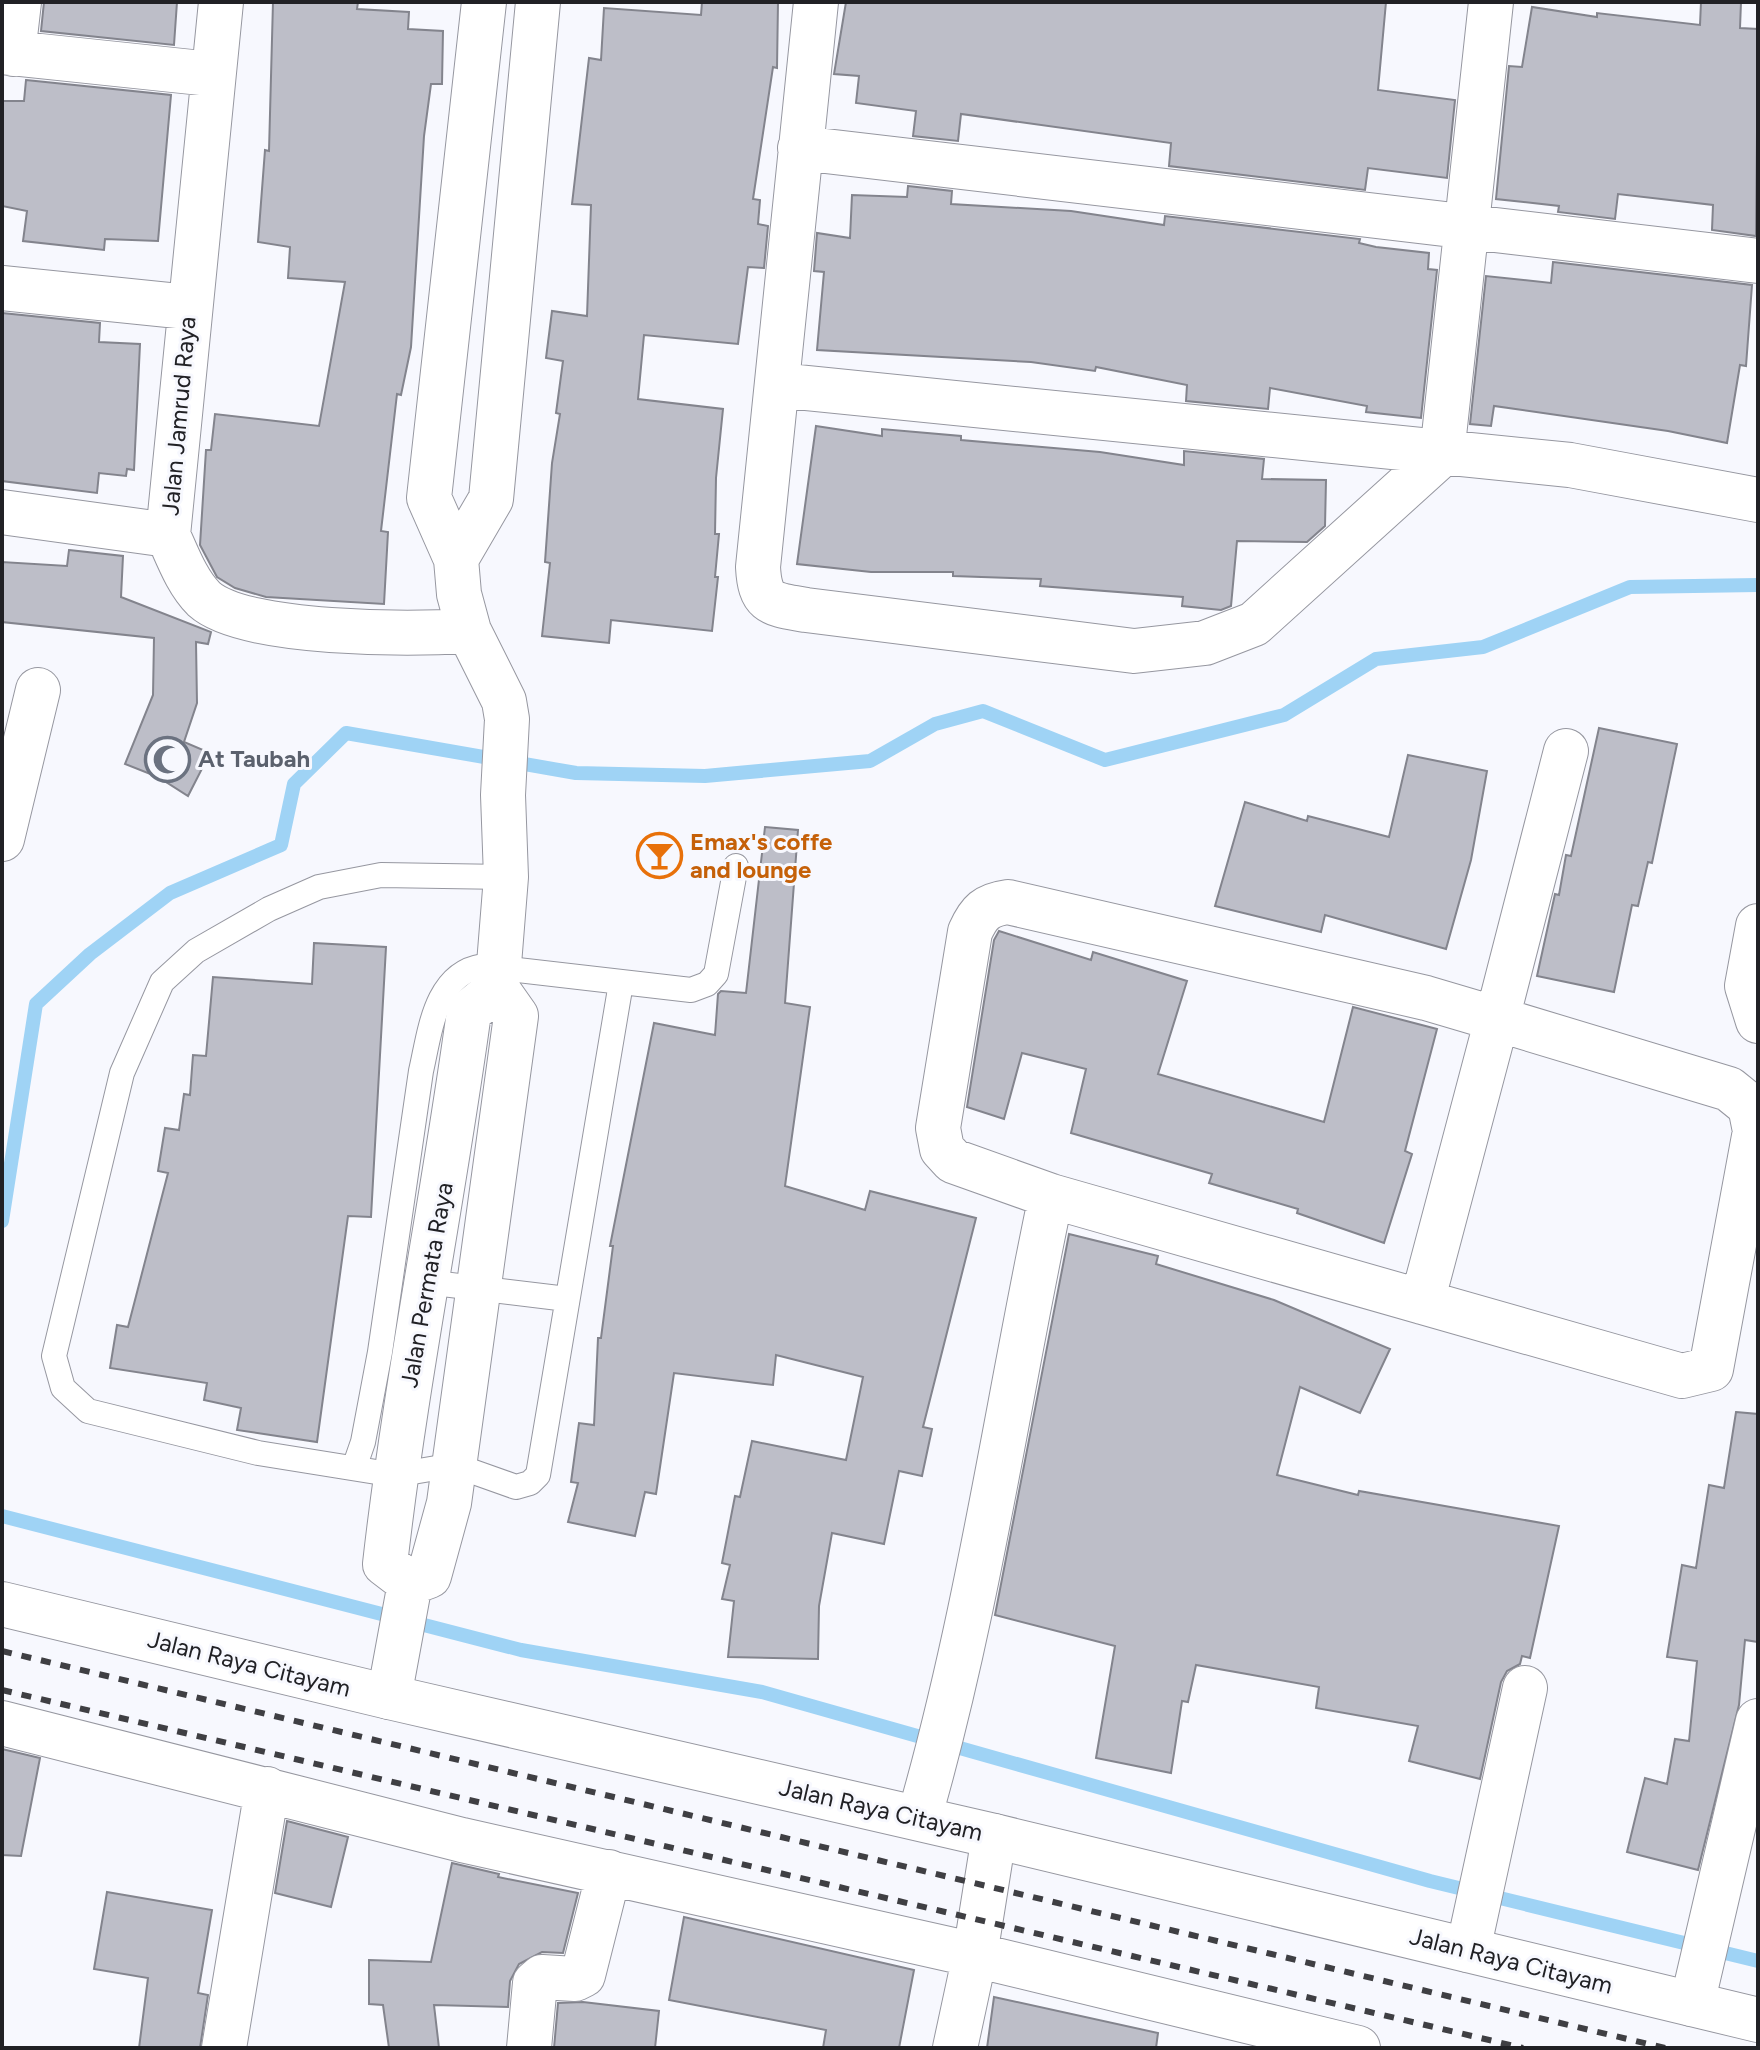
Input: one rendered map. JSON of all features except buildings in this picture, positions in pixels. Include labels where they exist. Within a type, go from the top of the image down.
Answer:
[{"type":"street","points":[[19,2],[8,53],[211,74]]},
{"type":"street","name":"Jalan Jamrud Raya","points":[[221,2],[211,74],[168,535],[183,570],[205,600],[247,621],[407,634],[469,631]]},
{"type":"street","points":[[484,2],[429,498],[456,559],[459,594],[469,631],[498,684],[507,719],[503,795],[506,877],[497,978]]},
{"type":"street","points":[[456,559],[491,499],[538,2]]},
{"type":"street","points":[[816,2],[758,567],[759,589],[772,604],[1134,651],[1205,643],[1254,624],[1442,454],[1491,2]]},
{"type":"street","points":[[800,148],[1758,261]]},
{"type":"street","points":[[2,288],[188,307]]},
{"type":"street","points":[[777,385],[1570,465],[1758,500],[1758,493]]},
{"type":"street","points":[[2,512],[168,535]]},
{"type":"street","points":[[2,839],[38,690]]},
{"type":"street","points":[[1422,1302],[1566,751]]},
{"type":"street","points":[[1008,902],[1039,909],[1426,998],[1497,1019],[1729,1089],[1750,1106],[1755,1131],[1711,1369],[1682,1376],[1051,1196],[953,1161],[942,1149],[938,1128],[970,932],[979,913],[990,904],[1008,902]]},
{"type":"street","points":[[1758,926],[1747,986],[1758,1021]]},
{"type":"street","name":"Jalan Permata Raya","points":[[497,978],[516,1016],[481,1287],[449,1503],[429,1576],[409,1594],[385,1564],[374,1472],[426,1282],[453,1131],[469,1012],[497,978]]},
{"type":"street","points":[[925,1798],[952,1697],[1051,1196]]},
{"type":"street","points":[[392,1680],[409,1594]]},
{"type":"street","name":"Jalan Raya Citayam","points":[[2,1604],[392,1680],[925,1798],[994,1836],[1468,1950],[1694,1995],[1758,2020]]},
{"type":"street","points":[[1468,1950],[1525,1688]]},
{"type":"street","points":[[1694,1995],[1758,1721]]},
{"type":"street","points":[[2,1723],[462,1840],[975,1955],[1358,2048]]},
{"type":"street","points":[[224,2048],[267,1789]]},
{"type":"street","points":[[955,2048],[975,1955],[994,1836]]},
{"type":"street","points":[[529,2048],[535,1983],[542,1977],[575,1979],[583,1975],[609,1872]]},
{"type":"lane","points":[[374,1472],[365,1430],[380,1352],[397,1216],[431,1027],[446,987],[471,968],[497,978],[621,983],[691,990],[707,984],[716,974],[736,866]]},
{"type":"lane","points":[[506,877],[381,875],[319,887],[269,909],[196,951],[162,982],[122,1073],[54,1356],[63,1388],[88,1411],[258,1453],[374,1472],[454,1465],[516,1487],[530,1483],[538,1475],[621,983]]},
{"type":"lane","points":[[426,1282],[567,1299]]},
{"type":"waterway","points":[[2,1221],[36,1004],[90,954],[170,893],[281,845],[294,784],[346,733],[576,773],[705,776],[870,761],[935,724],[983,711],[1105,760],[1284,715],[1376,659],[1483,647],[1630,587],[1758,585]]},
{"type":"waterway","points":[[2,1516],[521,1650],[762,1692],[1430,1881],[1758,1961]]},
{"type":"railway","points":[[2,1651],[1665,2048]]},
{"type":"railway","points":[[2,1690],[1523,2048]]},
{"type":"place","name":"At Taubah","points":[[167,759]]},
{"type":"place","name":"Emax's coffe and lounge","points":[[659,856]]}]
